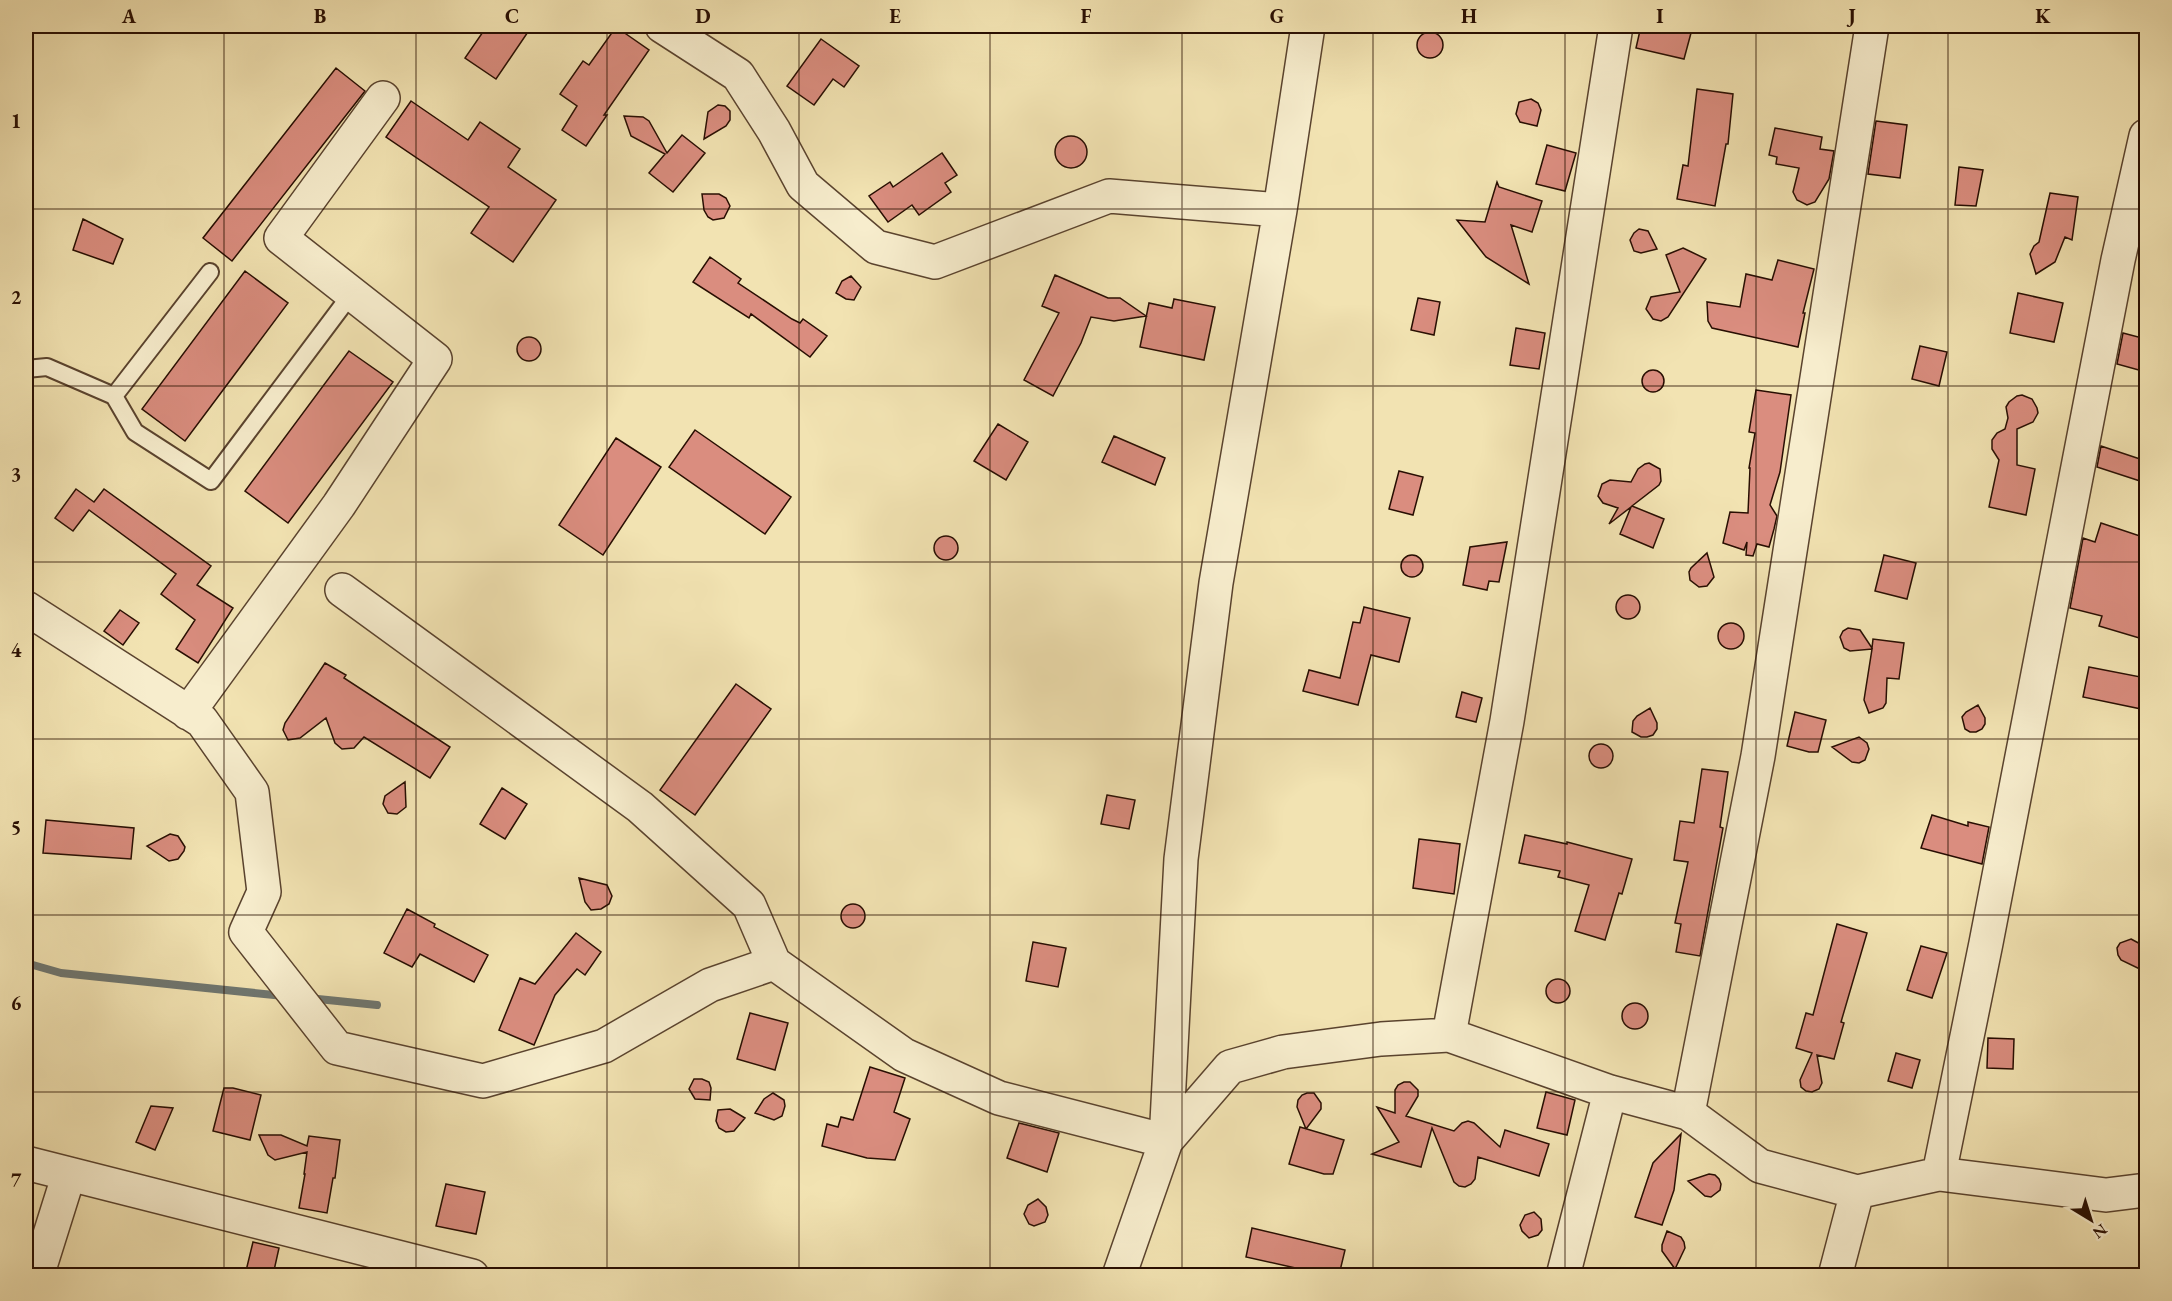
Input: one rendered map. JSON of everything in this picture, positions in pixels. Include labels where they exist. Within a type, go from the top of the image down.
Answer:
[{"type":"street","points":[[662,26],[738,75],[774,130],[803,185],[876,247],[935,262],[1109,196],[1280,210]]},
{"type":"street","points":[[1119,1275],[1166,1141],[1183,848],[1216,583],[1280,210],[1308,26]]},
{"type":"street","points":[[1449,1035],[1507,721],[1616,26]]},
{"type":"street","points":[[1688,1113],[1758,756],[1872,26]]},
{"type":"street","points":[[188,712],[339,505],[435,358],[281,238],[383,98]]},
{"type":"street","points":[[1939,1174],[1989,931],[2118,260],[2146,136]]},
{"type":"street","points":[[342,590],[640,807],[749,905],[774,963],[904,1055],[999,1098],[1166,1141]]},
{"type":"street","points":[[26,608],[202,721],[252,792],[264,892],[246,932],[337,1048],[483,1081],[604,1046],[710,985],[774,963]]},
{"type":"street","points":[[1166,1141],[1230,1067],[1283,1052],[1381,1039],[1449,1035],[1610,1092],[1688,1113],[1760,1166],[1857,1192],[1939,1174],[2106,1195],[2146,1190]]},
{"type":"street","points":[[1563,1275],[1610,1092]]},
{"type":"street","points":[[26,1163],[472,1275]]},
{"type":"street","points":[[37,1275],[69,1174]]},
{"type":"street","points":[[1835,1275],[1857,1192]]},
{"type":"lane","points":[[114,396],[210,272]]},
{"type":"lane","points":[[26,369],[47,367],[114,396],[135,432],[211,481],[352,293]]},
{"type":"building","points":[[487,26],[532,26],[496,79],[465,58]]},
{"type":"building","points":[[1641,26],[1656,26],[1691,33],[1684,59],[1636,48]]},
{"type":"building","points":[[616,27],[649,50],[604,115],[607,115],[586,146],[562,130],[577,106],[560,94],[583,61],[589,65]]},
{"type":"building","points":[[1430,32],[1439,36],[1443,45],[1439,54],[1430,58],[1421,54],[1417,45],[1421,36]]},
{"type":"building","points":[[821,39],[859,66],[844,87],[833,79],[814,105],[787,86]]},
{"type":"building","points":[[336,68],[365,91],[232,261],[203,238]]},
{"type":"building","points":[[1697,89],[1733,94],[1728,144],[1726,144],[1715,206],[1677,199],[1683,165],[1688,166]]},
{"type":"building","points":[[1531,99],[1538,103],[1541,110],[1537,126],[1520,122],[1516,114],[1519,102]]},
{"type":"building","points":[[411,101],[468,140],[480,122],[520,149],[508,167],[556,200],[513,262],[471,233],[489,207],[386,137]]},
{"type":"building","points":[[718,105],[725,106],[730,111],[730,120],[726,126],[704,139],[708,112]]},
{"type":"building","points":[[624,116],[643,117],[649,121],[667,153],[682,135],[705,153],[673,192],[649,173],[665,154],[631,136]]},
{"type":"building","points":[[1876,121],[1907,125],[1900,178],[1868,174]]},
{"type":"building","points":[[1775,128],[1822,137],[1820,149],[1834,151],[1829,179],[1815,202],[1807,205],[1797,200],[1793,192],[1799,168],[1776,164],[1777,157],[1769,155]]},
{"type":"building","points":[[1071,136],[1082,141],[1087,152],[1082,163],[1071,168],[1060,163],[1055,152],[1060,141]]},
{"type":"building","points":[[1547,145],[1576,153],[1565,191],[1536,184]]},
{"type":"building","points":[[942,153],[957,175],[945,183],[951,192],[919,215],[912,205],[888,222],[869,196],[890,182],[893,187]]},
{"type":"building","points":[[1959,167],[1983,170],[1976,206],[1955,205]]},
{"type":"building","points":[[1497,182],[1499,187],[1542,201],[1532,232],[1511,225],[1529,284],[1486,257],[1457,220],[1485,222]]},
{"type":"building","points":[[2050,193],[2078,197],[2072,240],[2065,237],[2055,262],[2036,274],[2030,254],[2039,242]]},
{"type":"building","points":[[702,194],[719,194],[726,198],[730,206],[724,218],[713,220],[708,217],[704,210]]},
{"type":"building","points":[[83,219],[123,239],[113,264],[73,250]]},
{"type":"building","points":[[1639,229],[1648,231],[1657,249],[1641,253],[1634,251],[1630,240]]},
{"type":"building","points":[[1683,248],[1706,259],[1668,317],[1661,321],[1653,319],[1646,309],[1651,297],[1680,292],[1666,255]]},
{"type":"building","points":[[710,257],[741,279],[738,283],[792,319],[800,323],[803,319],[827,336],[810,357],[751,314],[749,318],[693,282]]},
{"type":"building","points":[[1778,260],[1814,269],[1803,313],[1805,313],[1798,347],[1712,328],[1708,321],[1707,302],[1740,307],[1746,274],[1772,280]]},
{"type":"building","points":[[245,271],[288,303],[185,441],[142,409]]},
{"type":"building","points":[[1055,275],[1108,298],[1120,298],[1146,316],[1114,321],[1091,317],[1081,343],[1053,396],[1024,380],[1059,313],[1042,306]]},
{"type":"building","points":[[851,276],[861,287],[854,300],[846,299],[836,293],[842,281]]},
{"type":"building","points":[[2018,293],[2063,303],[2054,342],[2010,333]]},
{"type":"building","points":[[1418,298],[1440,302],[1434,335],[1411,330]]},
{"type":"building","points":[[1174,299],[1215,307],[1204,360],[1140,347],[1149,303],[1172,308]]},
{"type":"building","points":[[1516,328],[1545,333],[1539,369],[1510,365]]},
{"type":"building","points":[[2123,333],[2146,339],[2146,372],[2117,364]]},
{"type":"building","points":[[529,337],[534,338],[540,344],[540,354],[534,360],[529,361],[524,360],[518,354],[517,349],[518,344],[524,338]]},
{"type":"building","points":[[1920,346],[1947,352],[1939,386],[1912,379]]},
{"type":"building","points":[[349,351],[393,382],[288,523],[245,491]]},
{"type":"building","points":[[1653,370],[1661,373],[1664,381],[1661,389],[1653,392],[1645,389],[1642,381],[1645,373]]},
{"type":"building","points":[[1756,390],[1791,395],[1780,472],[1770,505],[1777,516],[1774,529],[1769,547],[1757,544],[1753,556],[1746,555],[1747,542],[1744,550],[1723,543],[1730,512],[1748,513],[1749,468],[1755,433],[1749,432]]},
{"type":"building","points":[[2022,395],[2032,399],[2038,413],[2033,422],[2017,429],[2017,465],[2035,469],[2026,515],[1989,507],[1999,460],[1992,449],[1992,440],[1997,433],[2005,429],[2008,418],[2006,407],[2009,402]]},
{"type":"building","points":[[998,424],[1028,442],[1006,480],[974,461]]},
{"type":"building","points":[[695,430],[791,497],[765,534],[669,467]]},
{"type":"building","points":[[1114,436],[1165,458],[1155,485],[1102,462]]},
{"type":"building","points":[[616,438],[661,467],[603,555],[559,525]]},
{"type":"building","points":[[2101,446],[2146,461],[2140,481],[2097,467]]},
{"type":"building","points":[[1649,463],[1660,469],[1661,481],[1632,506],[1664,519],[1653,548],[1620,534],[1631,507],[1609,524],[1618,508],[1603,503],[1598,496],[1602,484],[1610,480],[1631,482],[1638,469]]},
{"type":"building","points":[[1399,471],[1423,477],[1413,515],[1389,509]]},
{"type":"building","points":[[76,489],[94,502],[104,489],[211,566],[197,585],[233,608],[198,663],[176,649],[195,620],[161,594],[176,574],[89,510],[73,531],[55,518]]},
{"type":"building","points":[[2101,523],[2146,538],[2146,640],[2099,626],[2102,616],[2070,608],[2083,538],[2095,542]]},
{"type":"building","points":[[946,536],[955,539],[958,548],[955,557],[946,560],[937,557],[934,548],[937,539]]},
{"type":"building","points":[[1507,542],[1499,582],[1489,581],[1487,590],[1463,585],[1470,547]]},
{"type":"building","points":[[1707,553],[1714,577],[1707,586],[1699,587],[1690,580],[1689,572]]},
{"type":"building","points":[[1408,555],[1416,555],[1423,562],[1423,570],[1416,577],[1408,577],[1401,570],[1401,562]]},
{"type":"building","points":[[1884,555],[1916,563],[1907,599],[1875,591]]},
{"type":"building","points":[[1628,595],[1637,598],[1640,607],[1637,616],[1628,619],[1619,616],[1616,607],[1619,598]]},
{"type":"building","points":[[1364,607],[1410,618],[1399,662],[1371,655],[1358,705],[1303,691],[1309,670],[1340,678],[1353,622],[1360,623]]},
{"type":"building","points":[[120,610],[139,623],[123,645],[104,631]]},
{"type":"building","points":[[1731,623],[1740,627],[1744,636],[1740,645],[1731,649],[1722,645],[1718,636],[1722,627]]},
{"type":"building","points":[[1848,628],[1860,630],[1872,648],[1873,639],[1904,643],[1899,679],[1887,678],[1886,703],[1883,708],[1869,713],[1864,700],[1872,649],[1850,651],[1844,648],[1840,637]]},
{"type":"building","points":[[325,663],[346,675],[344,678],[450,747],[430,778],[364,737],[354,748],[342,749],[335,743],[326,718],[300,738],[288,740],[283,730],[285,723]]},
{"type":"building","points":[[2089,667],[2146,678],[2146,710],[2083,697]]},
{"type":"building","points":[[736,684],[771,709],[695,815],[660,790]]},
{"type":"building","points":[[1462,692],[1482,698],[1476,722],[1456,717]]},
{"type":"building","points":[[1978,705],[1985,718],[1985,724],[1982,729],[1970,732],[1965,729],[1962,717]]},
{"type":"building","points":[[1650,708],[1657,723],[1657,729],[1653,735],[1641,737],[1632,732],[1633,721]]},
{"type":"building","points":[[1795,712],[1826,720],[1818,752],[1787,746]]},
{"type":"building","points":[[1859,737],[1867,743],[1869,749],[1865,760],[1859,763],[1852,762],[1832,747]]},
{"type":"building","points":[[1601,744],[1609,748],[1613,756],[1609,764],[1601,768],[1593,764],[1589,756],[1593,748]]},
{"type":"building","points":[[1702,769],[1728,772],[1720,827],[1723,828],[1700,956],[1676,952],[1681,924],[1675,923],[1688,862],[1674,860],[1680,821],[1694,823]]},
{"type":"building","points":[[405,782],[406,807],[397,814],[388,813],[383,804],[385,796]]},
{"type":"building","points":[[502,788],[527,804],[505,839],[480,824]]},
{"type":"building","points":[[1107,795],[1135,800],[1129,829],[1101,824]]},
{"type":"building","points":[[1932,815],[1968,826],[1968,822],[1989,827],[1982,864],[1921,848]]},
{"type":"building","points":[[46,820],[134,828],[131,859],[43,853]]},
{"type":"building","points":[[170,834],[178,836],[185,847],[178,859],[169,861],[147,846]]},
{"type":"building","points":[[1525,835],[1567,844],[1567,842],[1632,859],[1605,940],[1575,931],[1589,885],[1558,877],[1560,871],[1519,863]]},
{"type":"building","points":[[1419,839],[1460,844],[1454,894],[1413,888]]},
{"type":"building","points":[[579,878],[607,885],[612,896],[609,904],[601,909],[591,910],[585,902]]},
{"type":"building","points":[[853,904],[858,905],[864,911],[864,921],[858,927],[853,928],[848,927],[842,921],[841,916],[842,911],[848,905]]},
{"type":"building","points":[[407,909],[435,924],[434,927],[488,955],[474,982],[420,954],[412,967],[384,953]]},
{"type":"building","points":[[1837,924],[1867,933],[1841,1022],[1844,1023],[1834,1059],[1817,1055],[1822,1083],[1819,1089],[1812,1092],[1806,1091],[1801,1087],[1800,1080],[1812,1053],[1796,1048],[1806,1013],[1813,1015]]},
{"type":"building","points":[[576,933],[601,952],[585,975],[577,969],[555,995],[534,1045],[499,1030],[520,978],[535,984]]},
{"type":"building","points":[[2131,939],[2146,947],[2146,972],[2121,960],[2118,955],[2117,948],[2120,943]]},
{"type":"building","points":[[1033,942],[1066,948],[1058,987],[1026,981]]},
{"type":"building","points":[[1921,946],[1947,953],[1932,998],[1907,990]]},
{"type":"building","points":[[1558,979],[1566,983],[1570,991],[1566,999],[1558,1003],[1550,999],[1546,991],[1550,983]]},
{"type":"building","points":[[1635,1003],[1644,1007],[1648,1016],[1644,1025],[1635,1029],[1626,1025],[1622,1016],[1626,1007]]},
{"type":"building","points":[[750,1013],[788,1023],[775,1070],[737,1059]]},
{"type":"building","points":[[1988,1038],[2014,1039],[2013,1069],[1987,1068]]},
{"type":"building","points":[[1896,1053],[1920,1060],[1912,1088],[1888,1081]]},
{"type":"building","points":[[870,1067],[905,1078],[894,1112],[910,1119],[895,1160],[867,1158],[822,1146],[827,1124],[838,1127],[841,1117],[853,1120]]},
{"type":"building","points":[[694,1079],[709,1082],[710,1100],[695,1099],[689,1089]]},
{"type":"building","points":[[1404,1082],[1410,1082],[1418,1090],[1418,1096],[1406,1116],[1454,1131],[1462,1123],[1468,1121],[1474,1123],[1500,1147],[1505,1130],[1549,1144],[1539,1176],[1478,1157],[1475,1179],[1465,1187],[1459,1186],[1454,1182],[1432,1128],[1421,1167],[1372,1154],[1399,1142],[1377,1107],[1395,1113],[1395,1090]]},
{"type":"building","points":[[224,1088],[261,1095],[250,1140],[213,1131]]},
{"type":"building","points":[[1546,1092],[1575,1100],[1567,1135],[1537,1128]]},
{"type":"building","points":[[773,1093],[784,1100],[785,1106],[782,1116],[774,1120],[755,1113],[764,1099]]},
{"type":"building","points":[[1307,1093],[1314,1093],[1321,1103],[1321,1109],[1306,1129],[1297,1107],[1298,1100]]},
{"type":"building","points":[[151,1106],[173,1108],[155,1150],[136,1142]]},
{"type":"building","points":[[730,1109],[745,1118],[734,1131],[726,1132],[719,1128],[716,1121],[718,1110]]},
{"type":"building","points":[[1019,1123],[1059,1133],[1047,1172],[1007,1158]]},
{"type":"building","points":[[1300,1127],[1344,1140],[1333,1174],[1324,1174],[1289,1164]]},
{"type":"building","points":[[1681,1134],[1674,1190],[1662,1225],[1635,1217],[1653,1163]]},
{"type":"building","points":[[259,1135],[281,1135],[307,1146],[309,1136],[340,1140],[327,1213],[299,1208],[307,1152],[275,1160],[268,1155]]},
{"type":"building","points":[[1709,1174],[1715,1175],[1721,1184],[1720,1190],[1711,1197],[1705,1196],[1688,1181]]},
{"type":"building","points":[[446,1184],[485,1192],[476,1234],[436,1226]]},
{"type":"building","points":[[1038,1199],[1046,1207],[1048,1215],[1045,1222],[1034,1226],[1029,1224],[1024,1214],[1028,1205]]},
{"type":"building","points":[[1534,1212],[1541,1219],[1542,1230],[1538,1235],[1529,1238],[1520,1225],[1525,1215]]},
{"type":"building","points":[[1252,1228],[1345,1250],[1339,1275],[1327,1275],[1246,1257]]},
{"type":"building","points":[[1667,1231],[1681,1237],[1684,1242],[1685,1248],[1675,1269],[1662,1251]]},
{"type":"building","points":[[253,1242],[279,1248],[273,1275],[245,1275]]},
{"type":"waterway","points":[[26,963],[61,973],[284,996]]},
{"type":"waterway","points":[[308,998],[377,1005]]}]
